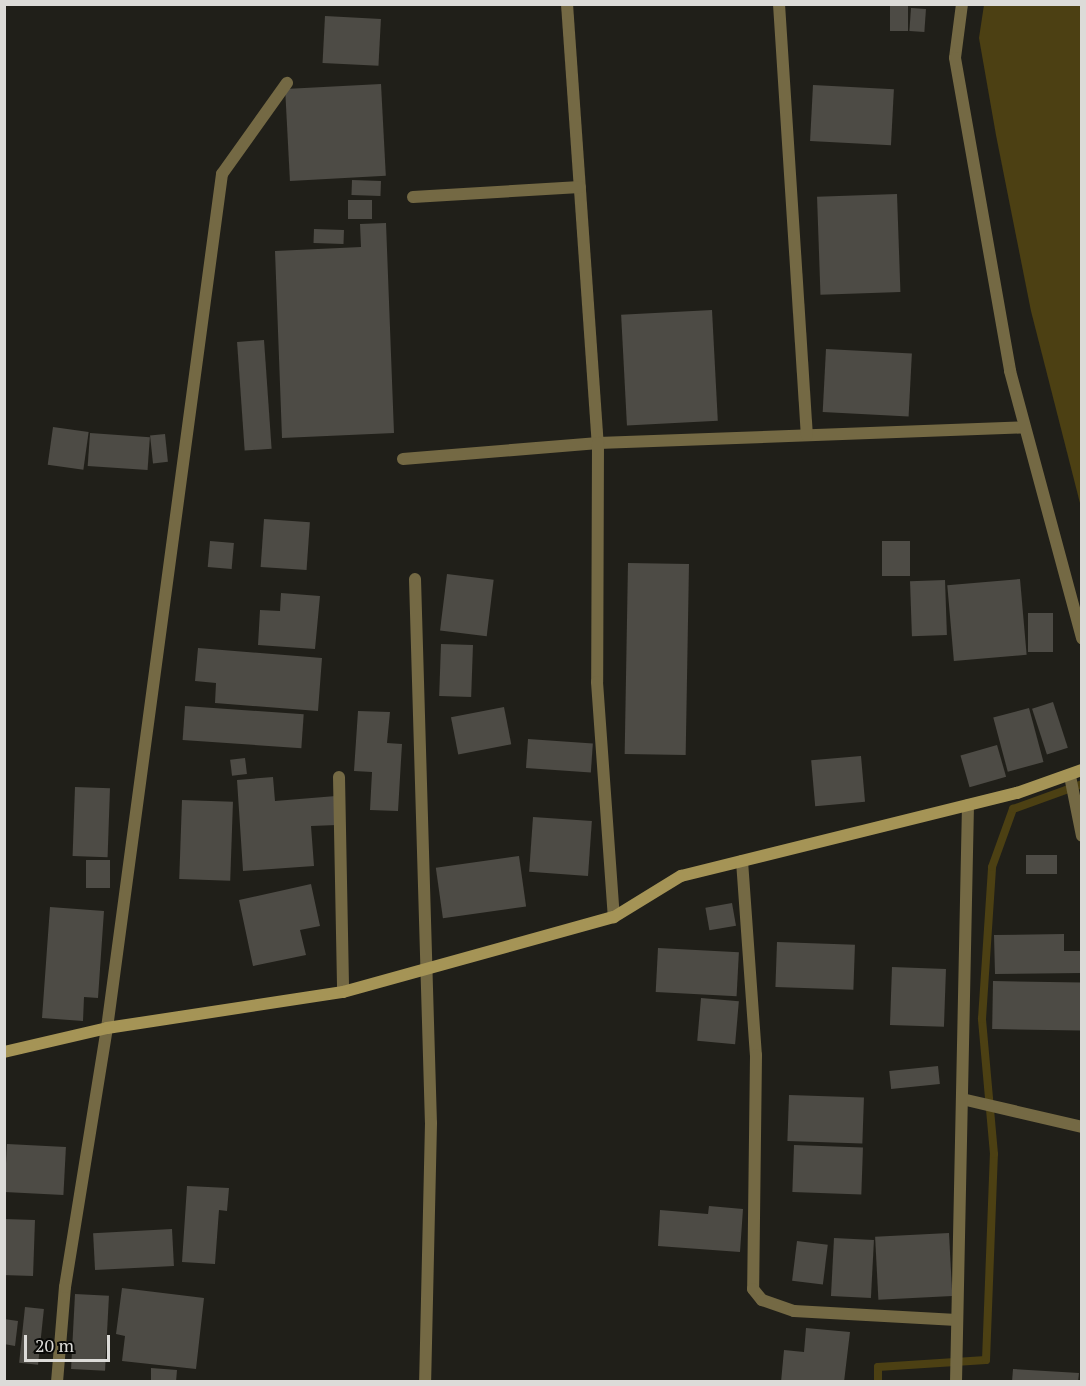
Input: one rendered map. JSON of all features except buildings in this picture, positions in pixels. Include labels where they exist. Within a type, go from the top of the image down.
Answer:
[{"type":"street","points":[[567,4],[597,443],[597,682],[614,917]]},
{"type":"street","points":[[779,4],[807,435]]},
{"type":"street","points":[[962,4],[955,58],[1010,371],[1082,638]]},
{"type":"street","points":[[57,1382],[65,1287],[107,1028],[222,174],[287,83]]},
{"type":"street","points":[[413,197],[580,187]]},
{"type":"street","points":[[403,459],[597,443],[1025,427]]},
{"type":"street","points":[[416,579],[423,742],[423,971],[431,1123],[425,1382]]},
{"type":"street","points":[[4,1052],[107,1028],[343,992],[614,917],[681,876],[968,805],[1070,776],[1082,770]]},
{"type":"street","points":[[1070,776],[1082,836]]},
{"type":"street","points":[[339,777],[343,992]]},
{"type":"street","points":[[956,1382],[968,805]]},
{"type":"street","points":[[742,861],[756,1055],[753,1289],[762,1300],[794,1311],[957,1320]]},
{"type":"street","points":[[962,1099],[1082,1127]]},
{"type":"shaded area","points":[[984,5],[1081,5],[1081,507],[1031,311],[996,135],[979,38]]},
{"type":"waterway","points":[[878,1382],[878,1367],[986,1360],[994,1154],[982,1019],[992,867],[1013,809],[1082,784]]}]
